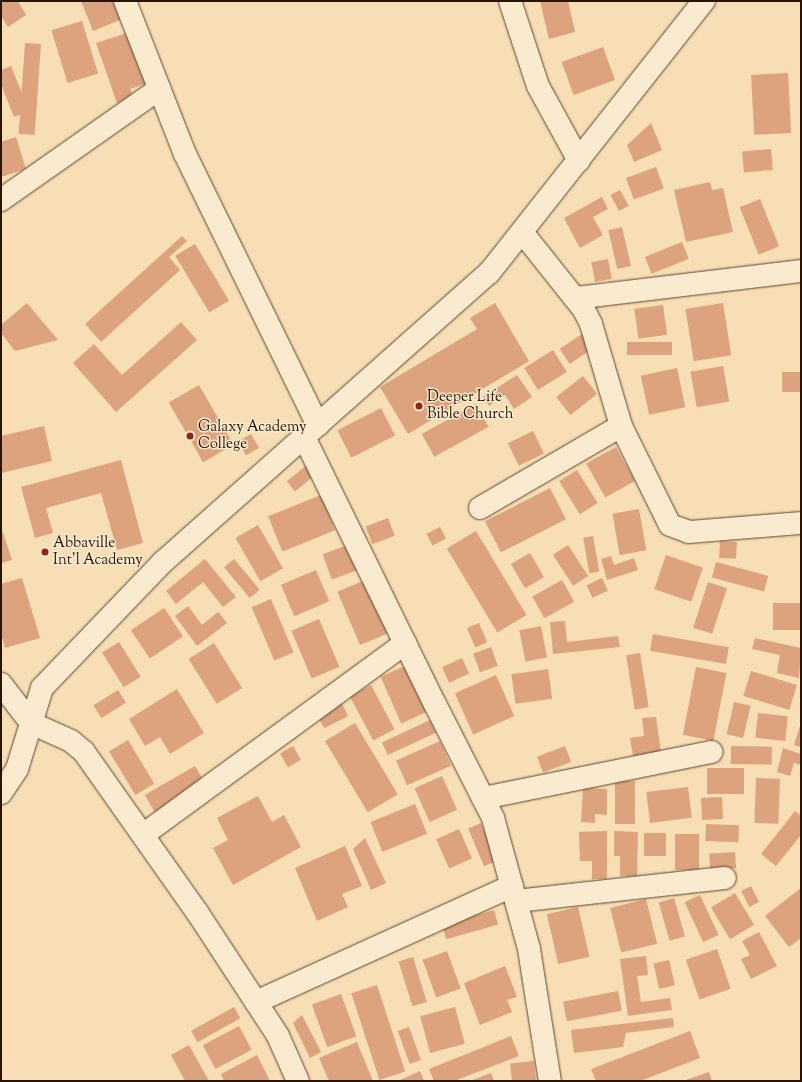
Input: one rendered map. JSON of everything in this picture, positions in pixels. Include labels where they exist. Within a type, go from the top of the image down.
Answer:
[{"type":"street","points":[[125,1],[185,154],[311,431],[405,643],[494,818],[529,949],[550,1081]]},
{"type":"street","points":[[510,1],[538,86],[579,161]]},
{"type":"street","points":[[1,793],[17,769],[42,688],[163,562],[489,273],[704,1]]},
{"type":"street","points":[[1,200],[159,89]]},
{"type":"street","points":[[522,232],[574,298],[592,324],[621,426],[670,525],[689,532],[801,523]]},
{"type":"street","points":[[574,298],[801,271]]},
{"type":"street","points":[[480,508],[621,426]]},
{"type":"street","points":[[143,835],[405,643]]},
{"type":"street","points":[[1,684],[32,723],[70,741],[84,752],[143,835],[256,1002],[278,1036],[298,1081]]},
{"type":"street","points":[[483,798],[711,752]]},
{"type":"street","points":[[256,1002],[514,894],[725,878]]},
{"type":"building","points":[[1,1],[18,1],[26,15],[8,27],[1,16]]},
{"type":"building","points":[[81,1],[120,1],[127,17],[93,31]]},
{"type":"building","points":[[540,1],[568,1],[575,32],[549,39]]},
{"type":"building","points":[[82,21],[98,74],[67,83],[51,30]]},
{"type":"building","points":[[127,33],[139,69],[145,67],[150,82],[130,89],[133,97],[117,103],[96,43]]},
{"type":"building","points":[[25,43],[41,44],[35,135],[19,134]]},
{"type":"building","points":[[603,47],[615,80],[574,95],[562,62]]},
{"type":"building","points":[[11,66],[29,111],[14,117],[1,84],[1,70]]},
{"type":"building","points":[[788,73],[791,133],[754,135],[751,75]]},
{"type":"building","points":[[651,123],[662,150],[634,162],[627,145]]},
{"type":"building","points":[[16,137],[26,169],[1,177],[1,142]]},
{"type":"building","points":[[771,149],[773,170],[744,172],[742,152]]},
{"type":"building","points":[[656,167],[664,189],[634,200],[626,178]]},
{"type":"building","points":[[710,182],[712,190],[723,188],[733,232],[686,242],[674,190]]},
{"type":"building","points":[[620,190],[629,206],[619,211],[610,195]]},
{"type":"building","points":[[602,197],[608,209],[593,217],[603,235],[580,248],[564,218]]},
{"type":"building","points":[[760,199],[779,246],[759,255],[740,207]]},
{"type":"building","points":[[622,227],[631,266],[617,269],[608,230]]},
{"type":"building","points":[[182,236],[187,241],[169,257],[180,270],[101,342],[85,324]]},
{"type":"building","points":[[682,242],[689,259],[652,274],[645,257]]},
{"type":"building","points":[[195,244],[229,301],[209,312],[175,256]]},
{"type":"building","points":[[608,259],[612,279],[595,282],[591,262]]},
{"type":"building","points":[[27,303],[58,340],[15,351],[1,333],[1,325]]},
{"type":"building","points":[[495,303],[529,361],[408,434],[380,387],[477,329],[470,318]]},
{"type":"building","points":[[723,303],[731,355],[694,361],[685,309]]},
{"type":"building","points":[[663,305],[667,335],[638,339],[634,309]]},
{"type":"building","points":[[181,322],[197,340],[116,412],[73,363],[94,344],[122,375]]},
{"type":"building","points":[[582,334],[592,349],[570,364],[560,349]]},
{"type":"building","points":[[627,342],[672,342],[672,355],[627,355]]},
{"type":"building","points":[[553,350],[567,372],[538,390],[524,368]]},
{"type":"building","points":[[723,366],[729,401],[697,407],[691,372]]},
{"type":"building","points":[[677,368],[685,407],[649,415],[641,376]]},
{"type":"building","points":[[782,372],[801,372],[801,392],[782,392]]},
{"type":"building","points":[[517,375],[532,397],[514,409],[505,395],[489,406],[483,397]]},
{"type":"building","points":[[583,376],[597,394],[570,415],[556,397]]},
{"type":"building","points":[[199,385],[234,445],[203,462],[169,402]]},
{"type":"building","points":[[476,404],[489,427],[434,457],[422,434]]},
{"type":"building","points":[[381,408],[395,436],[351,458],[337,430]]},
{"type":"building","points":[[44,426],[52,461],[1,473],[1,436]]},
{"type":"building","points":[[533,431],[544,453],[519,466],[508,443]]},
{"type":"building","points":[[251,434],[259,448],[246,455],[238,442]]},
{"type":"building","points":[[616,447],[635,481],[605,498],[586,463]]},
{"type":"building","points":[[121,460],[143,543],[117,550],[101,493],[46,508],[53,533],[35,538],[21,487]]},
{"type":"building","points":[[307,465],[315,475],[295,491],[287,481]]},
{"type":"building","points":[[577,470],[598,503],[580,514],[559,481]]},
{"type":"building","points":[[550,488],[566,519],[501,552],[485,521]]},
{"type":"building","points":[[321,495],[335,530],[282,552],[268,516]]},
{"type":"building","points":[[639,509],[646,550],[620,555],[612,514]]},
{"type":"building","points":[[388,518],[395,536],[372,544],[366,527]]},
{"type":"building","points":[[258,525],[283,568],[260,581],[235,538]]},
{"type":"building","points":[[1,527],[12,560],[1,563]]},
{"type":"building","points":[[440,527],[446,539],[433,545],[427,534]]},
{"type":"building","points":[[476,531],[526,615],[497,633],[447,549]]},
{"type":"building","points":[[593,536],[599,571],[589,573],[583,538]]},
{"type":"building","points":[[720,541],[737,542],[736,559],[719,558]]},
{"type":"building","points":[[348,545],[357,570],[332,580],[323,554]]},
{"type":"building","points":[[568,545],[588,576],[573,586],[553,555]]},
{"type":"building","points":[[530,553],[544,577],[525,588],[511,564]]},
{"type":"building","points":[[666,555],[703,568],[691,602],[654,589]]},
{"type":"building","points":[[611,556],[614,565],[634,558],[638,570],[607,580],[601,559]]},
{"type":"building","points":[[205,559],[236,597],[223,607],[203,582],[176,604],[166,591]]},
{"type":"building","points":[[234,559],[260,590],[250,598],[224,567]]},
{"type":"building","points":[[716,562],[768,576],[764,591],[712,577]]},
{"type":"building","points":[[316,570],[329,601],[294,616],[281,585]]},
{"type":"building","points":[[22,578],[40,638],[5,648],[1,634],[1,584]]},
{"type":"building","points":[[602,578],[608,591],[593,598],[587,585]]},
{"type":"building","points":[[365,580],[388,633],[360,645],[337,592]]},
{"type":"building","points":[[562,580],[574,602],[544,618],[532,596]]},
{"type":"building","points":[[708,582],[727,588],[712,634],[693,628]]},
{"type":"building","points":[[271,599],[294,652],[274,661],[252,607]]},
{"type":"building","points":[[773,603],[801,603],[801,630],[773,630]]},
{"type":"building","points":[[188,606],[202,625],[218,612],[227,623],[197,646],[175,616]]},
{"type":"building","points":[[164,608],[183,636],[150,659],[131,630]]},
{"type":"building","points":[[319,619],[339,667],[312,679],[291,631]]},
{"type":"building","points":[[565,621],[567,642],[618,636],[620,647],[553,654],[550,622]]},
{"type":"building","points":[[479,623],[487,642],[475,647],[467,628]]},
{"type":"building","points":[[541,626],[547,657],[526,662],[519,630]]},
{"type":"building","points":[[653,634],[729,647],[726,664],[650,651]]},
{"type":"building","points":[[755,638],[801,648],[799,678],[777,673],[780,655],[752,649]]},
{"type":"building","points":[[119,642],[141,677],[124,687],[102,653]]},
{"type":"building","points":[[214,643],[242,688],[217,704],[189,659]]},
{"type":"building","points":[[491,647],[498,666],[480,672],[473,653]]},
{"type":"building","points":[[640,653],[649,707],[635,710],[626,655]]},
{"type":"building","points":[[462,658],[469,673],[449,683],[442,667]]},
{"type":"building","points":[[407,665],[428,712],[401,723],[381,677]]},
{"type":"building","points":[[696,667],[726,673],[713,741],[683,735]]},
{"type":"building","points":[[548,669],[552,699],[516,704],[511,674]]},
{"type":"building","points":[[751,671],[797,685],[789,710],[743,696]]},
{"type":"building","points":[[496,675],[514,716],[473,734],[455,693]]},
{"type":"building","points":[[371,685],[394,729],[373,740],[350,696]]},
{"type":"building","points":[[177,689],[204,733],[170,754],[160,737],[145,746],[129,719]]},
{"type":"building","points":[[118,690],[126,703],[101,718],[93,705]]},
{"type":"building","points":[[340,700],[348,716],[324,728],[316,712]]},
{"type":"building","points":[[734,702],[751,706],[743,738],[727,734]]},
{"type":"building","points":[[758,713],[788,716],[785,741],[755,738]]},
{"type":"building","points":[[656,717],[661,753],[633,756],[630,738],[644,736],[642,718]]},
{"type":"building","points":[[430,720],[436,733],[388,755],[382,742]]},
{"type":"building","points":[[355,723],[398,794],[368,812],[325,741]]},
{"type":"building","points":[[801,723],[801,747],[794,745]]},
{"type":"building","points":[[128,740],[154,784],[135,795],[109,751]]},
{"type":"building","points":[[440,741],[451,766],[407,785],[396,761]]},
{"type":"building","points":[[293,746],[301,760],[288,767],[280,754]]},
{"type":"building","points":[[565,746],[571,762],[543,773],[537,757]]},
{"type":"building","points":[[731,746],[772,747],[772,765],[731,764]]},
{"type":"building","points":[[783,748],[801,754],[801,765],[794,763],[790,776],[777,772]]},
{"type":"building","points":[[195,766],[206,785],[156,814],[145,795]]},
{"type":"building","points":[[707,768],[744,768],[744,794],[707,794]]},
{"type":"building","points":[[442,776],[457,810],[430,822],[415,788]]},
{"type":"building","points":[[756,778],[780,779],[778,824],[754,823]]},
{"type":"building","points":[[615,781],[635,781],[635,824],[615,824]]},
{"type":"building","points":[[688,787],[692,818],[650,823],[646,792]]},
{"type":"building","points":[[583,788],[607,789],[607,815],[595,814],[595,823],[581,822]]},
{"type":"building","points":[[258,796],[272,822],[284,815],[301,847],[233,885],[213,848],[228,840],[217,818]]},
{"type":"building","points":[[722,797],[723,819],[702,820],[701,798]]},
{"type":"building","points":[[415,804],[427,834],[382,852],[370,822]]},
{"type":"building","points":[[795,811],[801,816],[801,835],[776,866],[761,854]]},
{"type":"building","points":[[481,823],[497,861],[484,866],[468,828]]},
{"type":"building","points":[[706,824],[739,825],[738,842],[705,841]]},
{"type":"building","points":[[459,829],[472,858],[449,868],[436,839]]},
{"type":"building","points":[[607,831],[607,879],[592,879],[592,861],[580,861],[579,832]]},
{"type":"building","points":[[614,831],[638,832],[637,876],[620,876],[620,856],[614,856]]},
{"type":"building","points":[[644,833],[666,833],[666,856],[644,856]]},
{"type":"building","points":[[675,834],[699,834],[699,870],[675,870]]},
{"type":"building","points":[[365,838],[386,883],[371,890],[353,849]]},
{"type":"building","points":[[345,846],[362,886],[342,894],[348,907],[317,921],[295,868]]},
{"type":"building","points":[[735,852],[736,868],[710,870],[709,854]]},
{"type":"building","points":[[751,886],[759,902],[749,907],[741,891]]},
{"type":"building","points":[[801,888],[801,938],[789,947],[765,916]]},
{"type":"building","points":[[735,893],[754,925],[730,939],[711,907]]},
{"type":"building","points":[[700,895],[719,935],[703,942],[685,902]]},
{"type":"building","points":[[674,898],[685,936],[670,941],[659,902]]},
{"type":"building","points":[[646,899],[657,944],[621,953],[610,908]]},
{"type":"building","points":[[578,907],[589,957],[558,964],[547,914]]},
{"type":"building","points":[[494,910],[498,924],[446,939],[442,925]]},
{"type":"building","points":[[759,932],[777,966],[751,979],[741,959],[750,955],[742,941]]},
{"type":"building","points":[[717,949],[731,989],[699,999],[686,960]]},
{"type":"building","points":[[447,951],[461,989],[436,997],[423,960]]},
{"type":"building","points":[[646,956],[648,975],[637,976],[641,1002],[670,998],[672,1010],[628,1016],[620,959]]},
{"type":"building","points":[[413,957],[427,1002],[412,1006],[399,961]]},
{"type":"building","points":[[669,960],[675,985],[659,989],[653,964]]},
{"type":"building","points":[[505,966],[517,997],[507,1000],[512,1012],[480,1025],[464,983]]},
{"type":"building","points":[[377,985],[405,1072],[379,1080],[351,993]]},
{"type":"building","points":[[618,991],[622,1011],[567,1021],[563,1002]]},
{"type":"building","points":[[341,994],[356,1036],[327,1047],[312,1005]]},
{"type":"building","points":[[234,1007],[240,1018],[197,1042],[191,1031]]},
{"type":"building","points":[[455,1007],[465,1044],[430,1053],[420,1016]]},
{"type":"building","points":[[302,1015],[321,1052],[310,1058],[293,1023]]},
{"type":"building","points":[[673,1018],[674,1027],[626,1033],[623,1047],[574,1053],[571,1030]]},
{"type":"building","points":[[239,1026],[252,1050],[215,1069],[203,1045]]},
{"type":"building","points":[[409,1027],[421,1060],[410,1064],[398,1031]]},
{"type":"building","points":[[690,1031],[700,1058],[640,1081],[596,1081],[591,1069]]},
{"type":"building","points":[[511,1036],[519,1056],[454,1081],[434,1081],[429,1069]]},
{"type":"building","points":[[357,1042],[373,1081],[329,1081],[319,1058]]},
{"type":"building","points":[[189,1045],[209,1081],[185,1081],[171,1055]]},
{"type":"building","points":[[257,1055],[270,1081],[224,1081],[221,1074]]},
{"type":"building","points":[[534,1061],[536,1081],[512,1081],[510,1064]]},
{"type":"building","points":[[420,1071],[424,1081],[398,1081]]},
{"type":"building","points":[[709,1072],[712,1081],[683,1081]]},
{"type":"building","points":[[491,1073],[494,1081],[470,1081]]},
{"type":"place","name":"Deeper Life Bible Church","points":[[419,406]]},
{"type":"place","name":"Galaxy Academy College","points":[[190,436]]},
{"type":"place","name":"Abbaville Int'l Academy","points":[[45,552]]}]
